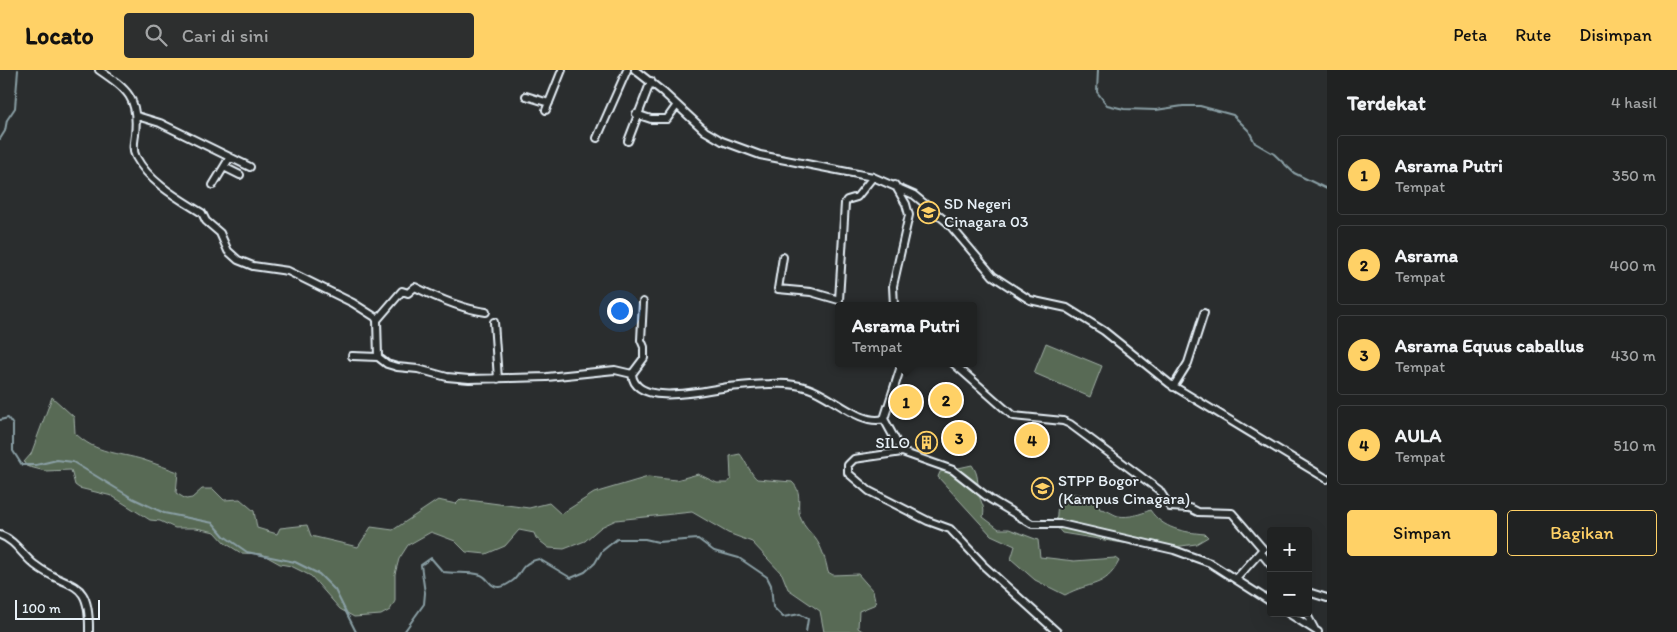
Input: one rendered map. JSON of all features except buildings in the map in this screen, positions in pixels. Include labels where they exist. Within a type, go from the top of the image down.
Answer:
[{"type":"street","points":[[99,70],[125,91],[134,104],[137,116],[134,144],[137,158],[160,187],[168,189],[202,213],[206,221],[220,233],[226,248],[233,257],[249,265],[288,271],[353,303],[377,320]]},
{"type":"street","points":[[526,96],[548,106],[562,70]]},
{"type":"street","points":[[597,138],[627,70]]},
{"type":"street","points":[[635,70],[651,81],[711,136],[747,151],[873,177],[894,184],[921,199],[948,222],[994,276],[1030,300],[1067,308],[1104,332],[1173,387],[1327,479]]},
{"type":"street","points":[[628,141],[636,114],[651,81]]},
{"type":"street","points":[[636,114],[651,119],[667,120],[678,105]]},
{"type":"street","points":[[137,116],[160,123],[250,167]]},
{"type":"street","points":[[213,185],[230,157]]},
{"type":"street","points":[[224,167],[240,175]]},
{"type":"street","points":[[783,257],[778,289],[811,292],[839,300],[845,203],[847,200],[857,197],[873,177]]},
{"type":"street","points":[[894,184],[906,204],[909,215],[893,286],[894,302]]},
{"type":"street","points":[[378,357],[377,320],[402,291],[408,293],[416,287],[444,300],[486,312]]},
{"type":"street","points":[[643,302],[644,317],[641,340],[644,347],[644,358],[632,374],[632,380],[640,389],[653,393],[691,394],[729,387],[794,384],[814,390],[864,418],[873,420],[884,419]]},
{"type":"street","points":[[1173,387],[1188,363],[1204,313]]},
{"type":"street","points":[[494,322],[498,379]]},
{"type":"street","points":[[352,356],[378,357],[392,366],[418,368],[447,377],[498,379],[615,370],[632,374]]},
{"type":"street","points":[[901,367],[884,419],[902,452]]},
{"type":"street","points":[[958,367],[1013,416],[1062,421],[1070,424],[1159,490],[1172,508],[1190,508],[1198,512],[1230,512],[1263,548],[1262,554],[1236,579]]},
{"type":"street","points":[[1057,632],[983,565],[950,529],[928,521],[869,491],[848,473],[848,465],[854,458],[902,452],[953,470],[990,499],[1032,524],[1060,524],[1174,550],[1210,562],[1267,599]]},
{"type":"street","points":[[0,535],[8,538],[38,567],[70,583],[79,590],[89,604],[89,632]]},
{"type":"street","points":[[1262,554],[1267,560]]},
{"type":"street","points":[[1312,593],[1327,598]]},
{"type":"street","points":[[1294,617],[1317,631]]},
{"type":"street","points":[[1308,617],[1317,631]]},
{"type":"green space","points":[[1046,343],[1102,366],[1090,397],[1034,373]]},
{"type":"green space","points":[[52,397],[74,417],[75,433],[91,445],[178,472],[176,493],[186,499],[192,498],[202,489],[213,489],[224,500],[240,499],[254,511],[257,528],[277,534],[280,528],[307,525],[311,536],[358,547],[371,527],[393,530],[438,500],[456,504],[461,499],[529,508],[549,503],[561,514],[594,493],[648,477],[676,480],[698,474],[717,483],[728,483],[731,479],[730,456],[740,454],[757,479],[792,482],[796,486],[799,495],[799,514],[805,527],[820,546],[828,572],[833,575],[858,574],[873,591],[876,604],[859,611],[858,628],[864,632],[824,632],[820,611],[788,589],[782,574],[752,542],[728,533],[692,512],[616,520],[601,527],[585,541],[564,549],[549,548],[536,538],[534,533],[519,530],[505,546],[486,554],[466,552],[455,541],[431,532],[408,545],[399,559],[395,574],[395,601],[390,610],[381,615],[354,617],[340,609],[311,576],[291,566],[280,564],[262,554],[241,553],[225,543],[215,532],[196,528],[175,528],[160,521],[150,520],[112,496],[79,488],[75,485],[71,470],[45,471],[26,466],[24,462],[31,454]]},
{"type":"green space","points":[[972,465],[977,475],[984,510],[983,517],[999,529],[1009,529],[1038,540],[1040,557],[1074,561],[1115,558],[1119,561],[1114,570],[1102,580],[1065,595],[1035,580],[1011,559],[1015,546],[991,535],[938,477],[940,472]]},
{"type":"green space","points":[[1065,493],[1094,496],[1100,509],[1118,516],[1131,516],[1150,510],[1167,525],[1181,531],[1205,534],[1208,537],[1196,544],[1159,549],[1062,533],[1056,526],[1058,502]]},
{"type":"waterway","points":[[0,139],[5,131],[7,120],[15,108],[18,70]]},
{"type":"waterway","points":[[1098,70],[1097,92],[1107,105],[1124,109],[1156,110],[1183,106],[1200,106],[1233,115],[1249,131],[1255,143],[1274,154],[1294,173],[1327,189]]},
{"type":"waterway","points":[[0,420],[8,418],[13,425],[13,451],[22,465],[36,465],[57,460],[73,462],[132,498],[164,513],[213,523],[224,536],[247,552],[295,562],[319,574],[335,590],[356,632]]},
{"type":"waterway","points":[[404,632],[424,604],[425,593],[421,565],[431,558],[443,572],[481,575],[494,586],[500,587],[515,579],[527,564],[539,559],[571,578],[585,572],[595,563],[602,551],[617,539],[645,539],[658,542],[698,539],[714,551],[739,558],[767,577],[771,585],[773,607],[783,617],[800,614],[808,619],[806,632]]},
{"type":"place","name":"SD Negeri Cinagara 03","points":[[928,212]]},
{"type":"place","name":"Asrama","points":[[946,400]]},
{"type":"place","name":"Asrama Putri","points":[[906,402]]},
{"type":"place","name":"Asrama Equus caballus","points":[[959,438]]},
{"type":"place","name":"AULA","points":[[1032,440]]},
{"type":"place","name":"SILO","points":[[926,442]]},
{"type":"place","name":"STPP Bogor (Kampus Cinagara)","points":[[1042,489]]}]
